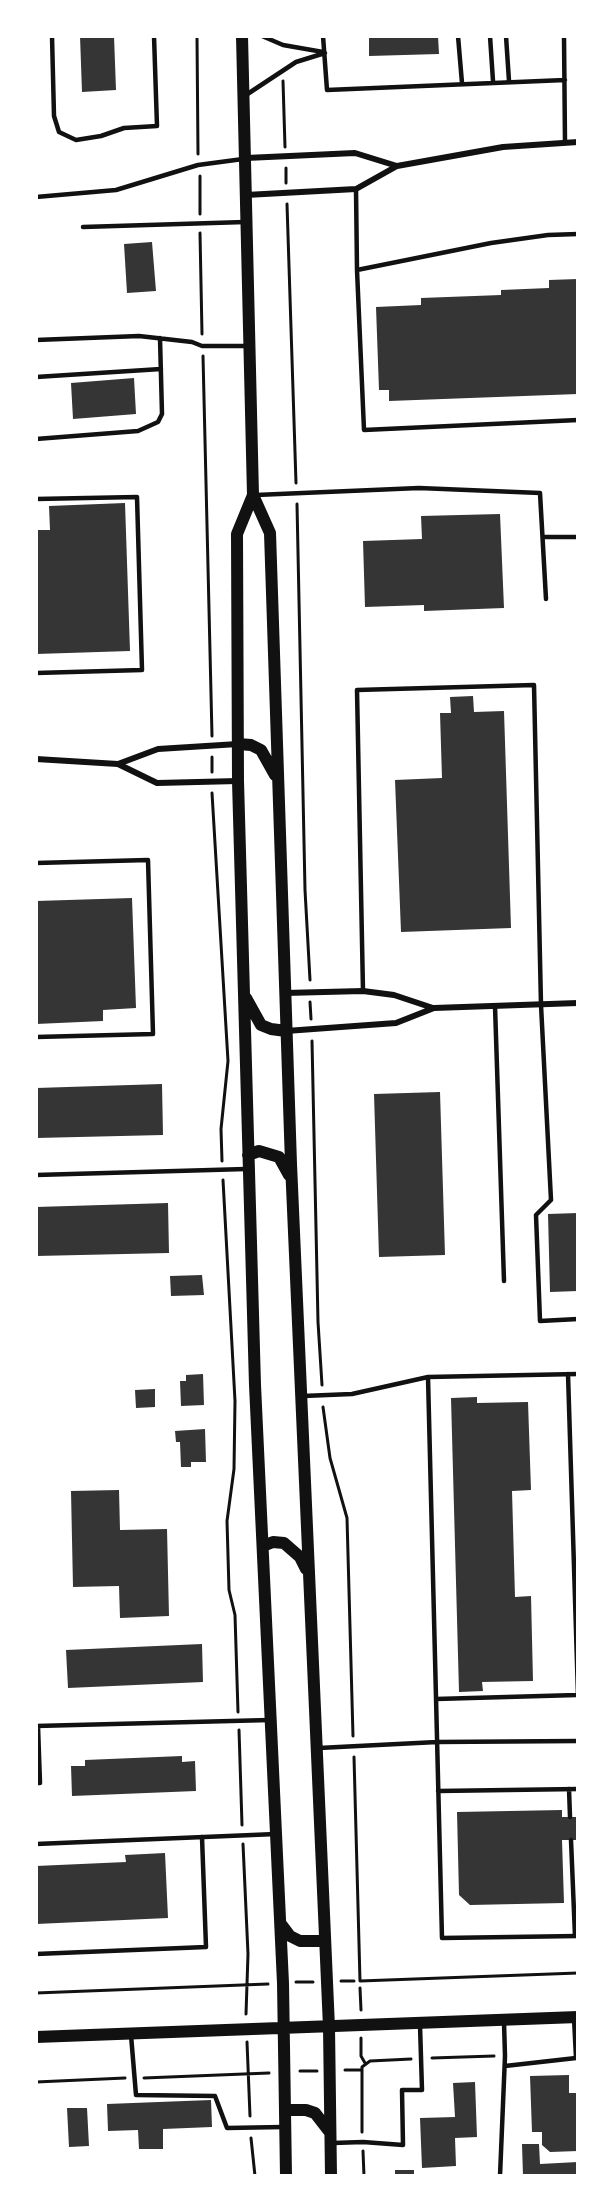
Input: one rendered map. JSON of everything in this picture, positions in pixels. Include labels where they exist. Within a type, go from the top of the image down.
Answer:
[{"type":"main road","points":[[242,36],[253,495],[270,533],[286,1031],[329,2027],[331,2176]]},
{"type":"main road","points":[[253,495],[237,534],[238,781],[248,1169],[281,1924],[286,2176]]},
{"type":"main road","points":[[238,744],[261,750],[270,762],[278,785]]},
{"type":"main road","points":[[243,992],[251,1011],[261,1024],[271,1029],[286,1031]]},
{"type":"main road","points":[[248,1155],[259,1151],[279,1157],[292,1181]]},
{"type":"main road","points":[[263,1546],[273,1542],[284,1543],[293,1549],[309,1576]]},
{"type":"main road","points":[[281,1924],[290,1936],[300,1941],[325,1941]]},
{"type":"main road","points":[[36,2037],[576,2017]]},
{"type":"main road","points":[[286,2110],[306,2110],[315,2114],[330,2138]]},
{"type":"street","points":[[246,195],[356,189],[397,166],[460,153],[578,142]]},
{"type":"street","points":[[246,158],[356,153],[397,166]]},
{"type":"street","points":[[118,764],[158,749],[238,744]]},
{"type":"street","points":[[36,759],[118,764],[157,783],[238,781]]},
{"type":"street","points":[[285,993],[363,991],[394,995],[434,1008]]},
{"type":"street","points":[[286,1031],[396,1023],[434,1008],[578,1003]]},
{"type":"lane","points":[[52,36],[54,116],[59,132],[76,140],[101,136],[124,128],[157,126],[154,36]]},
{"type":"lane","points":[[262,36],[283,45],[325,53]]},
{"type":"lane","points":[[323,36],[327,90],[493,81],[565,80]]},
{"type":"lane","points":[[458,36],[462,83]]},
{"type":"lane","points":[[490,36],[493,81]]},
{"type":"lane","points":[[506,36],[509,81]]},
{"type":"lane","points":[[564,36],[565,143]]},
{"type":"lane","points":[[244,97],[296,62],[325,53]]},
{"type":"lane","points":[[36,197],[116,190],[198,165],[246,158]]},
{"type":"lane","points":[[356,189],[364,430],[578,420]]},
{"type":"lane","points":[[83,227],[248,222]]},
{"type":"lane","points":[[357,270],[491,243],[548,235],[578,234]]},
{"type":"lane","points":[[36,340],[139,336],[192,342],[202,346],[250,346]]},
{"type":"lane","points":[[36,439],[149,428],[158,422],[162,414],[160,338]]},
{"type":"lane","points":[[36,377],[161,369]]},
{"type":"lane","points":[[253,495],[419,488],[540,493],[546,598]]},
{"type":"lane","points":[[36,499],[137,496],[142,670],[36,673]]},
{"type":"lane","points":[[543,537],[578,537]]},
{"type":"lane","points":[[363,991],[357,690],[534,685],[541,1005],[551,1200],[536,1215],[540,1321],[578,1319]]},
{"type":"lane","points":[[36,863],[148,860],[153,1034],[36,1037]]},
{"type":"lane","points":[[495,1006],[504,1281]]},
{"type":"lane","points":[[36,1175],[248,1169]]},
{"type":"lane","points":[[436,1699],[578,1695],[568,1374]]},
{"type":"lane","points":[[301,1396],[352,1394],[428,1377],[578,1374]]},
{"type":"lane","points":[[428,1377],[442,1938],[576,1936],[571,1840]]},
{"type":"lane","points":[[36,1783],[40,1783],[37,1726],[272,1720]]},
{"type":"lane","points":[[317,1748],[578,1741]]},
{"type":"lane","points":[[569,1789],[570,1817]]},
{"type":"lane","points":[[438,1791],[578,1789]]},
{"type":"lane","points":[[36,1844],[276,1834]]},
{"type":"lane","points":[[36,1954],[206,1947],[202,1837]]},
{"type":"lane","points":[[505,2066],[576,2058],[576,2017]]},
{"type":"lane","points":[[500,2176],[505,2066],[504,2020]]},
{"type":"lane","points":[[330,2138],[403,2145],[402,2090],[422,2090],[420,2023]]},
{"type":"lane","points":[[131,2034],[136,2095],[215,2096],[227,2128],[286,2127]]},
{"type":"path","points":[[197,36],[212,782],[228,1061],[221,1129],[235,1401],[234,1469],[228,1521],[229,1590],[235,1615],[248,1954],[246,2000]]},
{"type":"path","points":[[283,78],[285,141]]},
{"type":"path","points":[[286,167],[286,179]]},
{"type":"path","points":[[287,209],[296,493],[304,890],[311,970],[309,992],[312,1029],[318,1322],[322,1396],[330,1458],[348,1518],[360,1981],[578,1973]]},
{"type":"path","points":[[294,1982],[316,1982]]},
{"type":"path","points":[[36,1994],[258,1985]]},
{"type":"path","points":[[361,2056],[365,2063],[361,2070],[364,2176]]},
{"type":"path","points":[[249,2064],[255,2176]]},
{"type":"path","points":[[353,2069],[361,2070]]},
{"type":"path","points":[[296,2071],[318,2071]]},
{"type":"path","points":[[249,2075],[258,2073]]},
{"type":"building","points":[[80,36],[114,36],[116,90],[82,92]]},
{"type":"building","points":[[369,36],[438,36],[439,54],[369,56]]},
{"type":"building","points":[[152,242],[156,291],[127,293],[124,244]]},
{"type":"building","points":[[578,279],[578,394],[389,401],[389,390],[379,390],[376,307],[421,305],[421,298],[501,295],[501,290],[549,288],[549,280]]},
{"type":"building","points":[[134,378],[136,414],[73,419],[71,383]]},
{"type":"building","points":[[125,503],[130,651],[36,654],[36,530],[50,530],[49,506]]},
{"type":"building","points":[[500,514],[504,608],[424,611],[424,605],[365,607],[363,541],[422,539],[421,516]]},
{"type":"building","points":[[473,696],[474,712],[504,711],[511,928],[401,932],[395,780],[442,778],[440,713],[451,713],[450,697]]},
{"type":"building","points":[[132,898],[136,1008],[103,1010],[103,1021],[36,1024],[36,901]]},
{"type":"building","points":[[162,1084],[163,1135],[36,1138],[36,1088]]},
{"type":"building","points":[[440,1092],[445,1255],[379,1257],[374,1094]]},
{"type":"building","points":[[168,1203],[169,1253],[36,1256],[36,1207]]},
{"type":"building","points":[[578,1213],[578,1291],[550,1292],[548,1214]]},
{"type":"building","points":[[202,1275],[204,1295],[171,1296],[170,1276]]},
{"type":"building","points":[[203,1374],[204,1405],[181,1406],[180,1381],[186,1381],[186,1375]]},
{"type":"building","points":[[155,1389],[155,1407],[136,1408],[135,1390]]},
{"type":"building","points":[[477,1397],[477,1403],[528,1402],[531,1490],[512,1491],[515,1597],[531,1596],[533,1681],[482,1682],[483,1691],[459,1692],[451,1398]]},
{"type":"building","points":[[205,1429],[206,1462],[191,1462],[191,1467],[181,1467],[180,1442],[176,1442],[175,1431]]},
{"type":"building","points":[[119,1490],[120,1530],[167,1529],[169,1616],[120,1618],[119,1586],[73,1587],[71,1491]]},
{"type":"building","points":[[202,1644],[203,1682],[68,1688],[66,1650]]},
{"type":"building","points":[[182,1756],[182,1762],[195,1761],[196,1791],[72,1796],[71,1766],[85,1766],[85,1760]]},
{"type":"building","points":[[562,1810],[562,1817],[577,1817],[578,1840],[562,1840],[564,1903],[470,1905],[459,1895],[457,1812]]},
{"type":"building","points":[[165,1853],[168,1918],[36,1924],[36,1866],[126,1862],[125,1855]]},
{"type":"building","points":[[569,2075],[569,2093],[578,2093],[578,2151],[550,2152],[542,2145],[542,2132],[532,2132],[530,2076]]},
{"type":"building","points":[[475,2082],[477,2137],[455,2138],[456,2166],[422,2168],[420,2118],[455,2117],[453,2083]]},
{"type":"building","points":[[211,2100],[212,2127],[163,2129],[163,2149],[139,2149],[138,2130],[108,2131],[107,2104]]},
{"type":"building","points":[[67,2108],[87,2108],[89,2146],[69,2147]]},
{"type":"building","points":[[522,2144],[539,2144],[540,2164],[578,2162],[578,2176],[523,2176]]},
{"type":"building","points":[[395,2170],[414,2170],[414,2176],[395,2176]]}]
